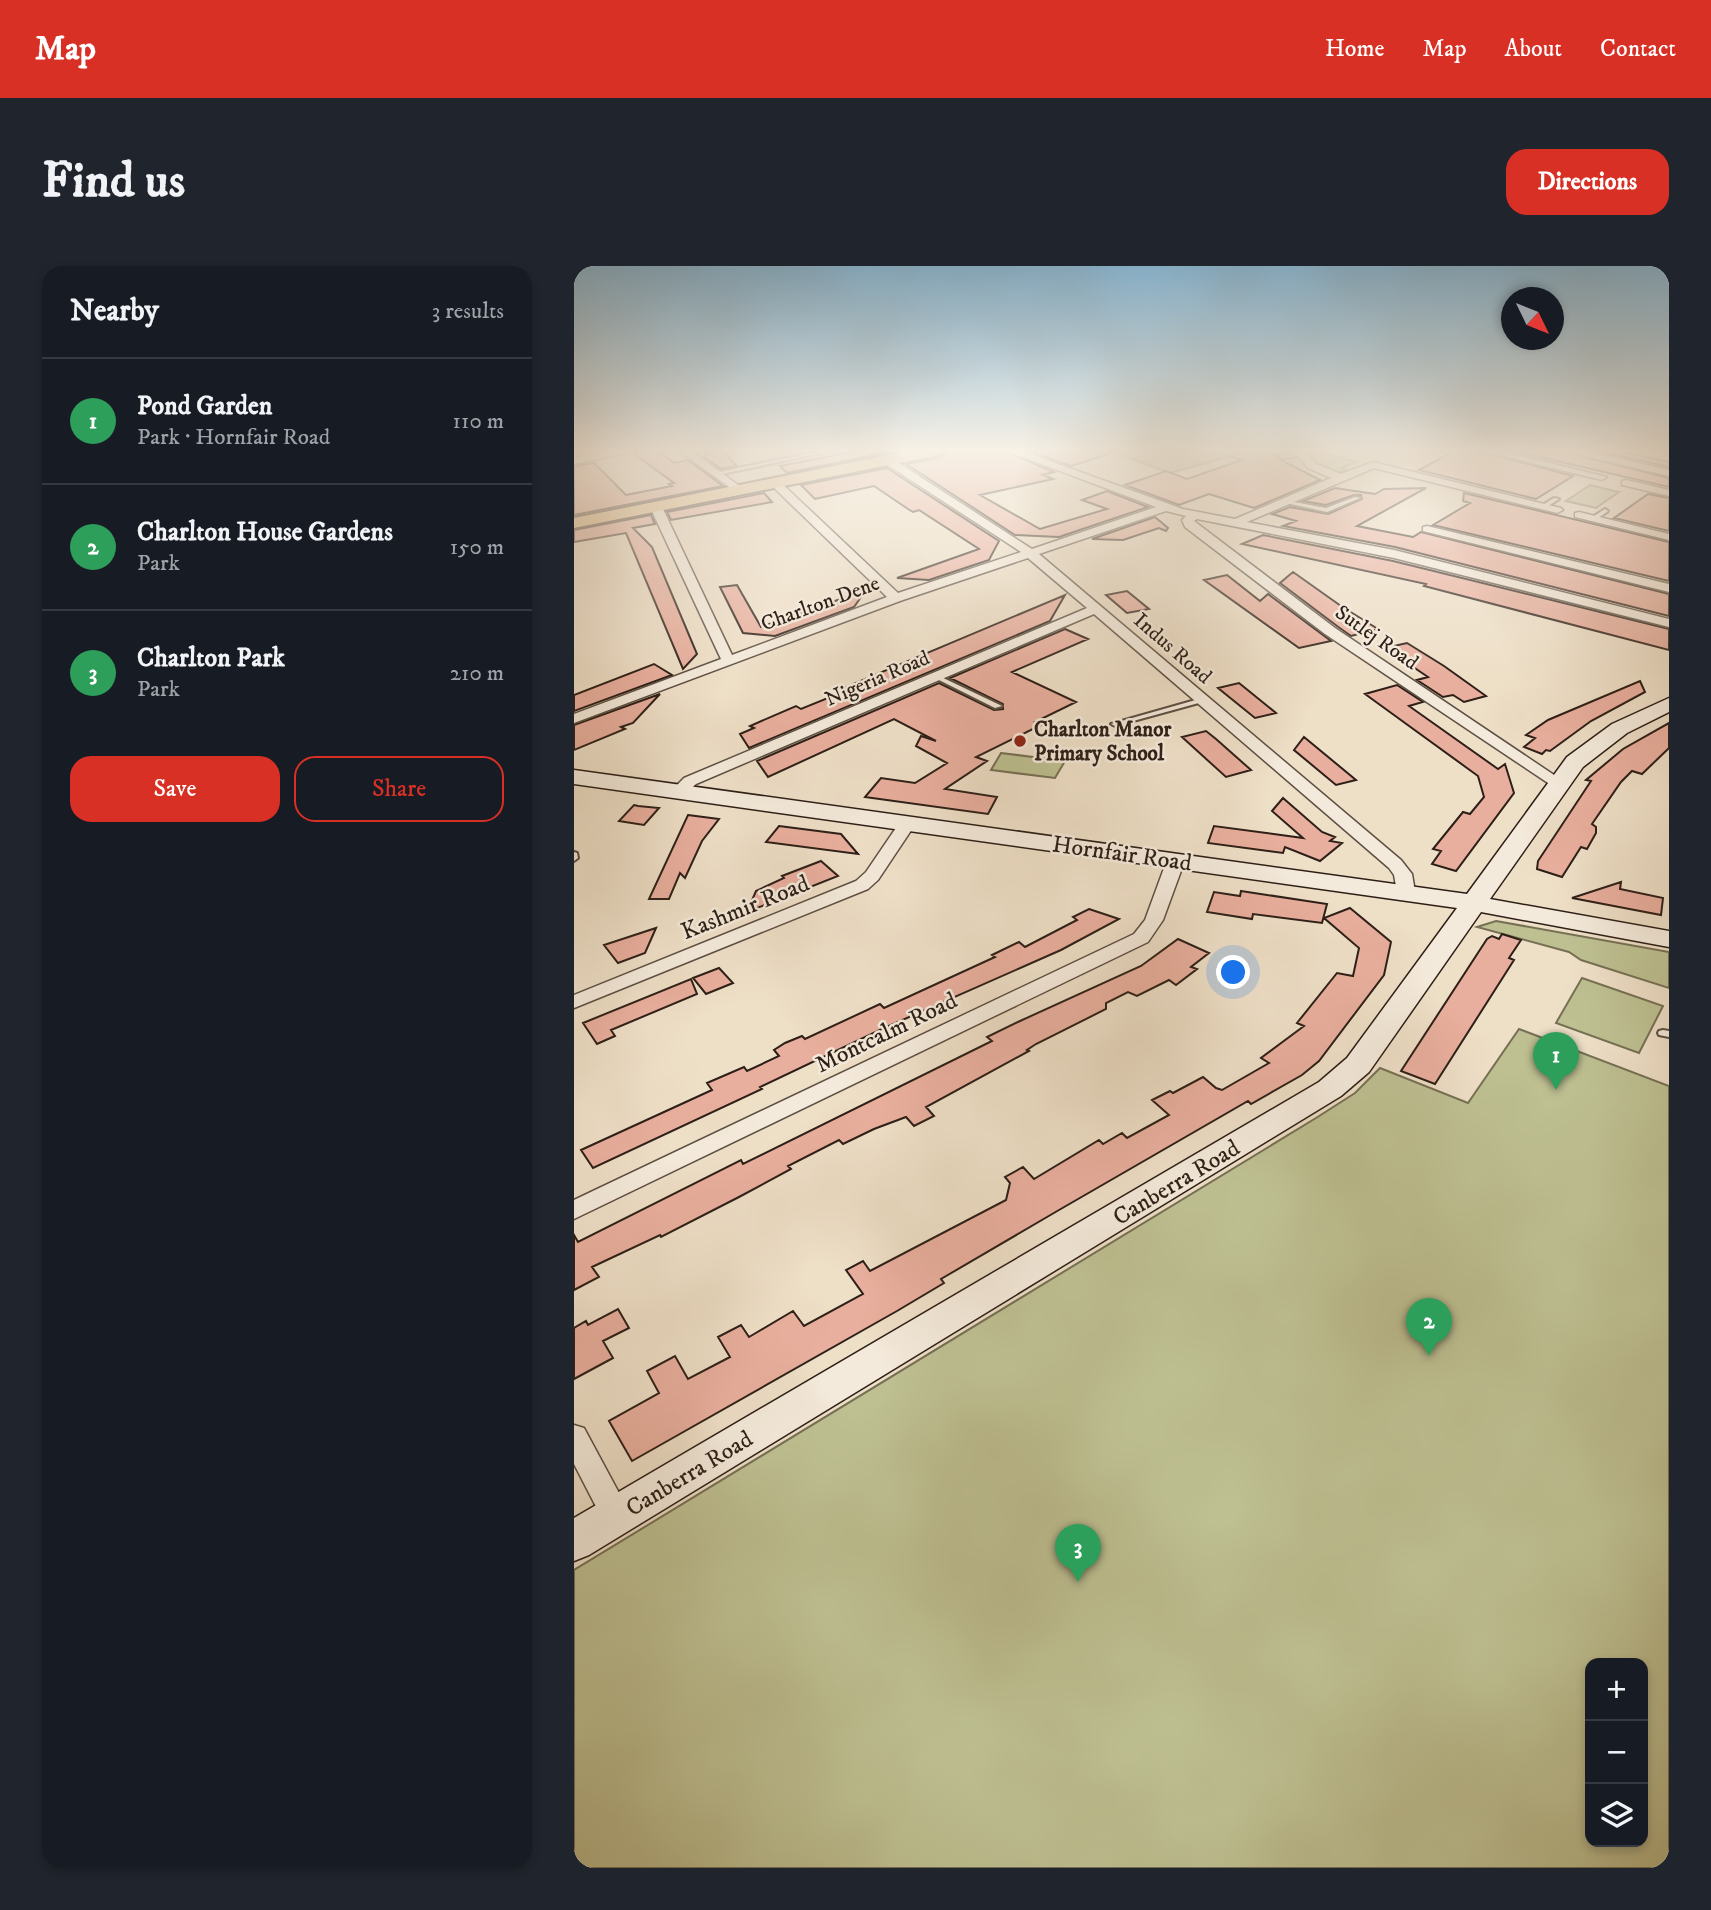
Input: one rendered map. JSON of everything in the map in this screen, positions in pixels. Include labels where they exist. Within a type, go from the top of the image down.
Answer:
[{"type":"street","points":[[664,525],[728,660]]},
{"type":"street","points":[[819,525],[896,598]]},
{"type":"street","name":"Indus Road","points":[[987,525],[1029,552],[1395,864],[1403,874],[1406,892]]},
{"type":"street","name":"Charlton Dene","points":[[574,719],[896,598],[1113,525]]},
{"type":"street","name":"Sutlej Road","points":[[1189,525],[1330,631],[1557,784]]},
{"type":"street","points":[[1246,525],[1374,550],[1669,623]]},
{"type":"street","points":[[1617,525],[1669,537]]},
{"type":"street","points":[[1427,529],[1669,588]]},
{"type":"street","name":"Nigeria Road","points":[[679,791],[690,781],[1096,609]]},
{"type":"street","name":"Canberra Road","points":[[574,1541],[1330,1089],[1358,1065],[1575,762],[1599,741],[1627,723],[1669,704]]},
{"type":"street","name":"Hornfair Road","points":[[574,777],[1406,892],[1669,939]]},
{"type":"street","name":"Kashmir Road","points":[[574,1002],[862,884],[872,876],[908,823]]},
{"type":"street","name":"Montcalm Road","points":[[574,1210],[1141,938],[1154,920],[1176,860]]},
{"type":"street","points":[[574,1437],[616,1516]]},
{"type":"lane","points":[[936,676],[998,706]]},
{"type":"lane","points":[[1115,724],[1202,701]]},
{"type":"green space","points":[[1001,753],[1065,761],[1055,778],[991,770]]},
{"type":"green space","points":[[1496,921],[1669,952],[1669,988],[1581,960],[1569,952],[1477,927]]},
{"type":"green space","points":[[1582,978],[1663,1006],[1639,1053],[1556,1023]]},
{"type":"green space","points":[[1519,1029],[1669,1086],[1669,1868],[574,1868],[574,1570],[1316,1118],[1355,1093],[1380,1068],[1468,1103]]},
{"type":"building","points":[[601,525],[651,525],[633,528],[652,547],[697,654],[683,669],[626,533],[574,542],[574,530]]},
{"type":"building","points":[[942,525],[974,525],[999,541],[989,560],[929,580],[897,578],[979,549]]},
{"type":"building","points":[[999,525],[1033,525],[1040,529],[1054,525],[1095,525],[1059,537],[1015,535]]},
{"type":"building","points":[[1133,525],[1164,525],[1168,528],[1166,531],[1159,528],[1123,540],[1092,539]]},
{"type":"building","points":[[1359,525],[1357,526],[1413,537],[1421,532],[1669,594],[1669,616],[1395,547],[1283,526]]},
{"type":"building","points":[[1433,525],[1597,525],[1669,542],[1669,581]]},
{"type":"building","points":[[1643,525],[1669,525],[1669,531]]},
{"type":"building","points":[[1263,535],[1393,561],[1669,629],[1669,650],[1424,586],[1426,584],[1242,544]]},
{"type":"building","points":[[1293,572],[1378,629],[1351,636],[1280,583]]},
{"type":"building","points":[[1227,575],[1260,601],[1268,594],[1331,641],[1299,648],[1204,580]]},
{"type":"building","points":[[737,585],[761,627],[866,590],[854,607],[775,636],[743,633],[720,587]]},
{"type":"building","points":[[1127,591],[1149,609],[1127,613],[1106,595]]},
{"type":"building","points":[[1065,595],[1050,621],[749,748],[740,734],[754,728],[750,726],[796,706],[801,709],[843,692],[839,690]]},
{"type":"building","points":[[1065,629],[1088,639],[1012,672],[1076,702],[1035,722],[1041,725],[976,757],[987,761],[945,789],[997,797],[988,814],[865,797],[881,778],[915,783],[947,763],[916,746],[921,736],[936,741],[894,719],[768,777],[757,761],[939,683],[994,710],[1003,709],[1003,704],[950,678]]},
{"type":"building","points":[[1407,643],[1486,696],[1464,702],[1453,695],[1443,697],[1417,680],[1428,677],[1385,648]]},
{"type":"building","points":[[654,664],[672,675],[574,711],[574,695]]},
{"type":"building","points":[[1640,681],[1645,692],[1591,721],[1550,751],[1546,750],[1542,754],[1524,747],[1535,738],[1526,735],[1548,720]]},
{"type":"building","points":[[1239,683],[1276,713],[1255,718],[1218,688]]},
{"type":"building","points":[[1397,685],[1423,702],[1409,706],[1498,769],[1505,764],[1514,793],[1456,871],[1432,864],[1441,851],[1433,849],[1463,812],[1470,814],[1484,797],[1478,776],[1365,694]]},
{"type":"building","points":[[660,694],[633,723],[621,727],[625,729],[574,750],[574,725]]},
{"type":"building","points":[[1669,723],[1669,748],[1642,774],[1632,771],[1621,782],[1592,824],[1596,827],[1596,833],[1587,849],[1581,847],[1562,877],[1537,869],[1538,861],[1591,781],[1586,780],[1623,749]]},
{"type":"building","points":[[1206,731],[1251,770],[1226,777],[1182,737]]},
{"type":"building","points":[[1304,737],[1356,780],[1336,785],[1294,750]]},
{"type":"building","points":[[1283,798],[1322,832],[1335,837],[1330,841],[1342,843],[1320,861],[1285,847],[1283,853],[1208,843],[1214,826],[1303,838],[1272,811]]},
{"type":"building","points":[[634,805],[659,808],[644,825],[619,821]]},
{"type":"building","points":[[688,815],[719,819],[702,841],[685,878],[680,873],[669,899],[649,899]]},
{"type":"building","points":[[779,826],[841,834],[858,854],[766,842]]},
{"type":"building","points":[[821,861],[838,876],[747,912],[756,891],[784,878],[782,876]]},
{"type":"building","points":[[1621,882],[1620,889],[1663,898],[1661,915],[1572,898]]},
{"type":"building","points":[[1241,891],[1327,904],[1322,923],[1253,914],[1252,919],[1207,912],[1214,892],[1240,896]]},
{"type":"building","points":[[1350,908],[1391,942],[1384,975],[1319,1061],[1302,1075],[1251,1104],[1248,1101],[941,1279],[944,1283],[897,1311],[632,1461],[609,1421],[659,1393],[647,1371],[675,1356],[688,1379],[730,1357],[718,1337],[741,1325],[749,1337],[793,1311],[804,1326],[863,1294],[846,1270],[863,1261],[870,1271],[1006,1200],[1010,1183],[1005,1177],[1023,1167],[1034,1179],[1099,1140],[1103,1144],[1122,1133],[1127,1138],[1169,1115],[1152,1100],[1170,1091],[1173,1093],[1203,1077],[1222,1090],[1269,1063],[1261,1058],[1304,1026],[1297,1023],[1337,973],[1353,976],[1359,948],[1324,918]]},
{"type":"building","points":[[1089,909],[1119,919],[1061,950],[882,1029],[593,1168],[581,1150],[712,1090],[707,1083],[744,1067],[747,1071],[779,1056],[774,1050],[785,1043],[802,1036],[805,1039],[880,1004],[884,1008],[995,957],[992,955],[1019,942],[1025,947],[1077,920],[1073,917]]},
{"type":"building","points":[[656,928],[645,953],[618,963],[604,945]]},
{"type":"building","points":[[1502,934],[1521,940],[1509,958],[1514,960],[1435,1084],[1401,1071],[1487,939],[1492,936],[1499,939]]},
{"type":"building","points":[[1178,939],[1209,953],[1191,967],[1197,969],[1176,985],[1169,980],[1137,996],[1128,992],[1106,1003],[1106,1009],[1036,1044],[1027,1050],[1029,1051],[926,1107],[934,1116],[914,1126],[906,1117],[843,1144],[839,1140],[788,1166],[791,1169],[739,1197],[661,1237],[660,1235],[592,1267],[599,1277],[574,1290],[574,1235],[578,1242],[741,1160],[743,1164],[992,1041],[987,1037],[1141,966]]},
{"type":"building","points":[[719,968],[733,983],[706,994],[693,978]]},
{"type":"building","points":[[691,979],[697,994],[611,1030],[615,1036],[597,1044],[583,1023]]},
{"type":"building","points":[[618,1309],[629,1328],[603,1341],[613,1358],[574,1379],[574,1328],[586,1321],[588,1325]]},
{"type":"place","name":"Charlton Manor Primary School","points":[[1020,741]]},
{"type":"place","name":"Pond Garden","points":[[1556,1090]]},
{"type":"place","name":"Charlton House Gardens","points":[[1429,1356]]},
{"type":"place","name":"Charlton Park","points":[[1078,1582]]}]
